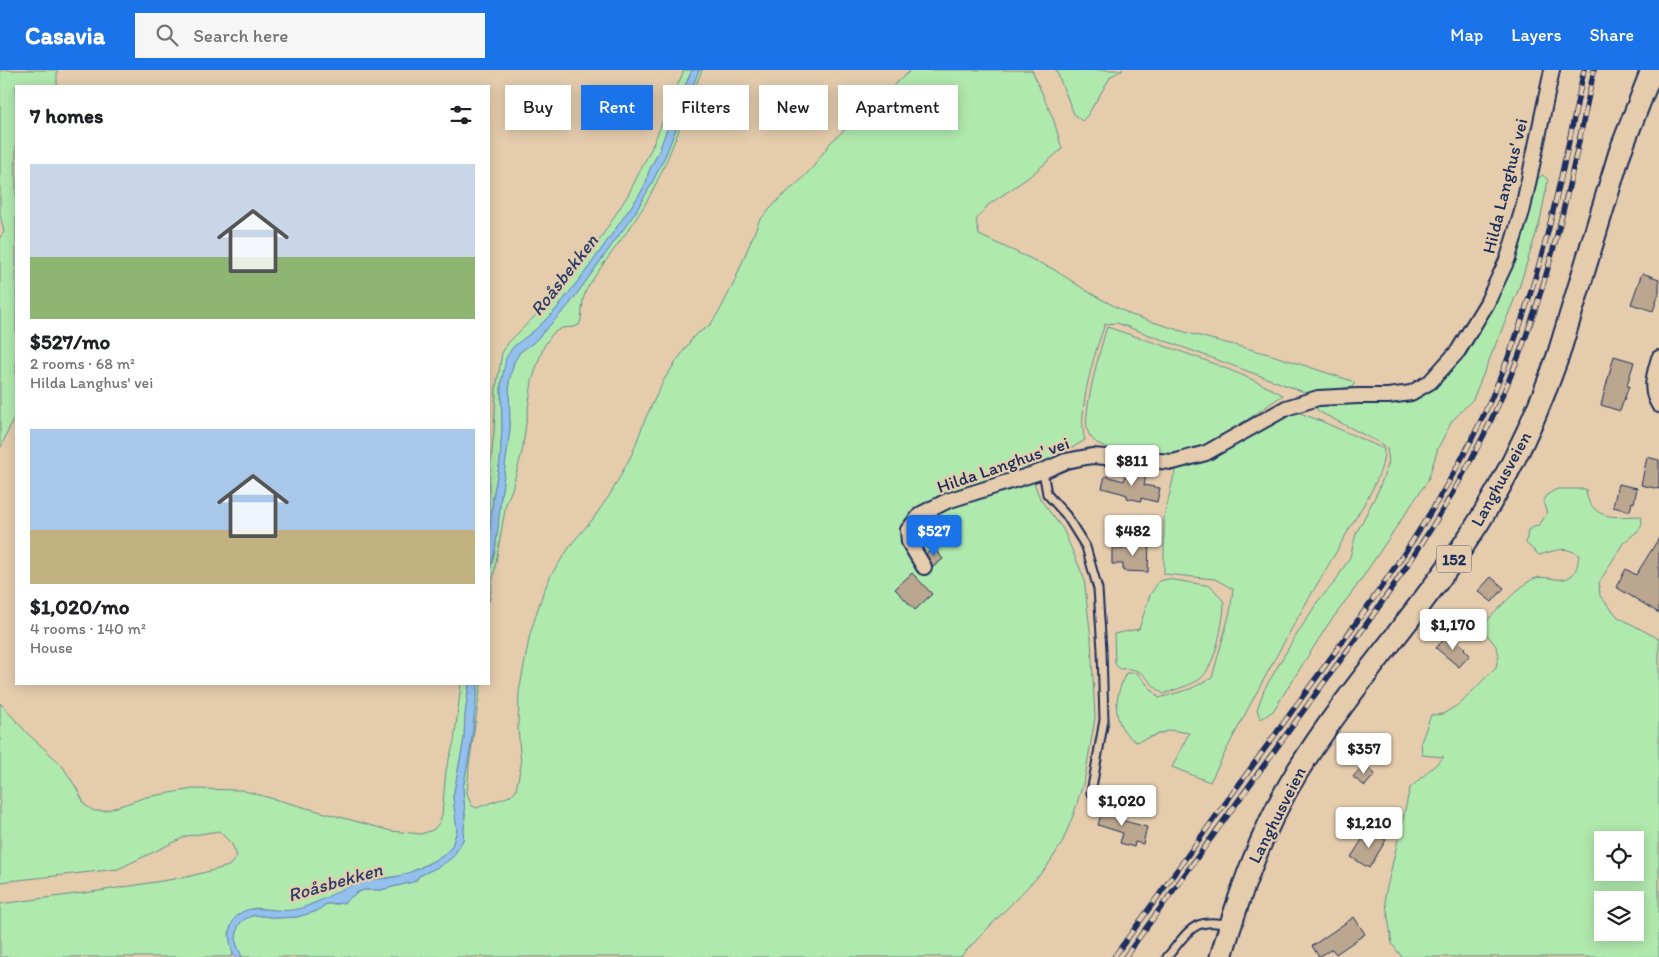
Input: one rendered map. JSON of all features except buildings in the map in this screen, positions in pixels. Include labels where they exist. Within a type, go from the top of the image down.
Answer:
[{"type":"main road","name":"Langhusveien","points":[[1221,957],[1244,883],[1258,848],[1297,772],[1318,738],[1346,699],[1420,606],[1462,547],[1522,445],[1558,356],[1620,152],[1652,70]]},
{"type":"street","name":"Hilda Langhus' vei","points":[[924,566],[909,542],[908,530],[920,514],[947,501],[1043,471],[1066,461],[1092,456],[1173,462],[1206,454],[1286,408],[1318,398],[1388,396],[1411,393],[1430,382],[1458,351],[1487,303],[1508,258],[1523,208],[1552,70]]},
{"type":"street","points":[[1659,358],[1652,378],[1653,394],[1659,405]]},
{"type":"lane","points":[[1043,471],[1047,494],[1066,515],[1086,547],[1098,589],[1104,720],[1090,793]]},
{"type":"lane","points":[[1167,957],[1190,928],[1201,923],[1214,921],[1230,925]]},
{"type":"green space","points":[[0,70],[57,70],[57,85],[15,85],[15,415],[0,449],[0,237],[4,232],[0,214]]},
{"type":"green space","points":[[684,70],[692,70],[685,85],[678,85]]},
{"type":"green space","points":[[699,70],[702,70],[696,85],[693,85]]},
{"type":"green space","points":[[911,70],[1032,70],[1054,121],[1062,149],[1029,177],[988,205],[976,220],[979,235],[1053,269],[1090,293],[1131,315],[1188,333],[1272,355],[1355,382],[1352,387],[1307,393],[1117,323],[1105,324],[1092,365],[1085,399],[1083,428],[1085,440],[1050,461],[1029,469],[1040,499],[1063,529],[1084,578],[1091,639],[1095,718],[1085,777],[1074,813],[1062,843],[1046,868],[960,957],[242,957],[236,943],[236,938],[238,926],[242,920],[255,915],[278,918],[297,917],[317,911],[326,904],[338,904],[363,890],[381,890],[416,881],[419,876],[442,865],[463,840],[465,814],[463,788],[471,745],[478,685],[481,685],[467,793],[471,805],[476,808],[510,796],[516,790],[521,765],[518,727],[519,692],[530,634],[543,593],[551,575],[573,542],[593,519],[611,493],[632,454],[646,417],[665,378],[694,336],[710,325],[720,310],[733,285],[759,221],[813,167],[831,142],[844,130],[958,130],[958,85],[894,85]]},
{"type":"green space","points":[[1056,70],[1123,70],[1111,76],[1082,121],[1074,114]]},
{"type":"green space","points":[[663,121],[663,130],[667,130],[640,194],[589,267],[554,312],[513,347],[501,385],[502,428],[500,461],[493,497],[490,538],[490,469],[496,389],[502,353],[508,343],[575,274],[595,247],[628,195]]},
{"type":"green space","points":[[675,130],[679,130],[647,201],[586,290],[579,325],[562,328],[553,333],[544,346],[532,381],[522,452],[506,504],[490,596],[490,570],[495,551],[510,429],[509,381],[514,362],[520,352],[533,343],[568,306],[635,213],[651,185]]},
{"type":"green space","points":[[1543,175],[1548,180],[1540,221],[1519,288],[1473,399],[1452,421],[1438,448],[1428,480],[1356,587],[1327,626],[1273,711],[1261,719],[1257,710],[1264,690],[1318,601],[1335,582],[1350,557],[1356,534],[1378,491],[1389,462],[1387,448],[1318,411],[1314,403],[1405,402],[1433,388],[1466,355],[1487,318],[1502,287],[1535,180]]},
{"type":"green space","points":[[1107,327],[1175,349],[1219,366],[1283,395],[1215,440],[1186,453],[1173,455],[1115,449],[1104,446],[1095,441],[1088,432],[1087,412]]},
{"type":"green space","points":[[1292,410],[1384,449],[1381,470],[1371,491],[1290,631],[1210,782],[1172,767],[1189,733],[1170,730],[1136,742],[1128,735],[1118,719],[1117,702],[1119,692],[1126,673],[1137,673],[1159,698],[1190,689],[1212,678],[1230,612],[1233,589],[1215,579],[1164,574],[1164,518],[1176,467],[1203,462]]},
{"type":"green space","points":[[1557,489],[1586,489],[1587,498],[1591,505],[1605,515],[1641,516],[1642,524],[1639,530],[1623,543],[1599,583],[1600,596],[1618,617],[1659,639],[1659,957],[1402,957],[1392,944],[1385,896],[1410,788],[1444,757],[1422,755],[1421,742],[1431,715],[1443,714],[1461,703],[1496,667],[1499,655],[1496,646],[1481,627],[1515,592],[1536,578],[1567,578],[1575,572],[1577,567],[1579,555],[1574,552],[1559,550],[1539,555],[1526,543],[1528,530],[1540,524],[1547,513],[1543,502],[1548,494]]},
{"type":"green space","points":[[1168,579],[1211,586],[1224,602],[1218,643],[1205,673],[1200,679],[1187,686],[1164,694],[1141,673],[1135,670],[1120,669],[1115,664],[1114,634],[1139,629],[1150,595],[1159,581]]},
{"type":"green space","points":[[461,685],[469,685],[464,739],[453,797],[457,830],[452,846],[443,856],[405,875],[367,881],[300,909],[288,912],[256,908],[245,911],[236,917],[230,929],[229,935],[233,953],[231,957],[0,957],[0,904],[187,877],[229,866],[237,856],[232,844],[219,831],[187,836],[118,869],[0,882],[0,703],[28,734],[61,764],[85,805],[94,811],[105,811],[146,797],[193,789],[241,790],[391,831],[421,834],[433,830],[439,823],[442,815],[446,770],[454,742]]},
{"type":"water","points":[[692,70],[699,70],[693,85],[685,85]]},
{"type":"water","points":[[667,130],[675,130],[651,185],[635,213],[568,306],[533,343],[520,352],[514,362],[509,381],[510,429],[495,551],[490,570],[490,525],[500,461],[502,428],[501,385],[506,358],[513,347],[554,312],[589,267],[640,194]]},
{"type":"water","points":[[469,685],[478,685],[471,745],[463,788],[465,814],[463,840],[453,857],[442,865],[419,876],[413,882],[381,890],[363,890],[344,903],[326,904],[317,911],[297,917],[278,918],[255,915],[247,918],[238,926],[236,938],[236,943],[242,957],[234,957],[230,939],[231,927],[237,916],[242,912],[254,909],[298,909],[357,883],[399,876],[443,856],[452,846],[457,831],[453,797],[464,739]]},
{"type":"railway","points":[[1114,957],[1380,589],[1429,515],[1472,439],[1508,359],[1535,278],[1557,196],[1584,70]]},
{"type":"railway","points":[[1125,957],[1368,623],[1416,552],[1460,480],[1499,403],[1531,322],[1556,240],[1594,70]]},
{"type":"water label","name":"Roåsbekken","points":[[564,275]]},
{"type":"water label","name":"Roåsbekken","points":[[335,882]]}]
